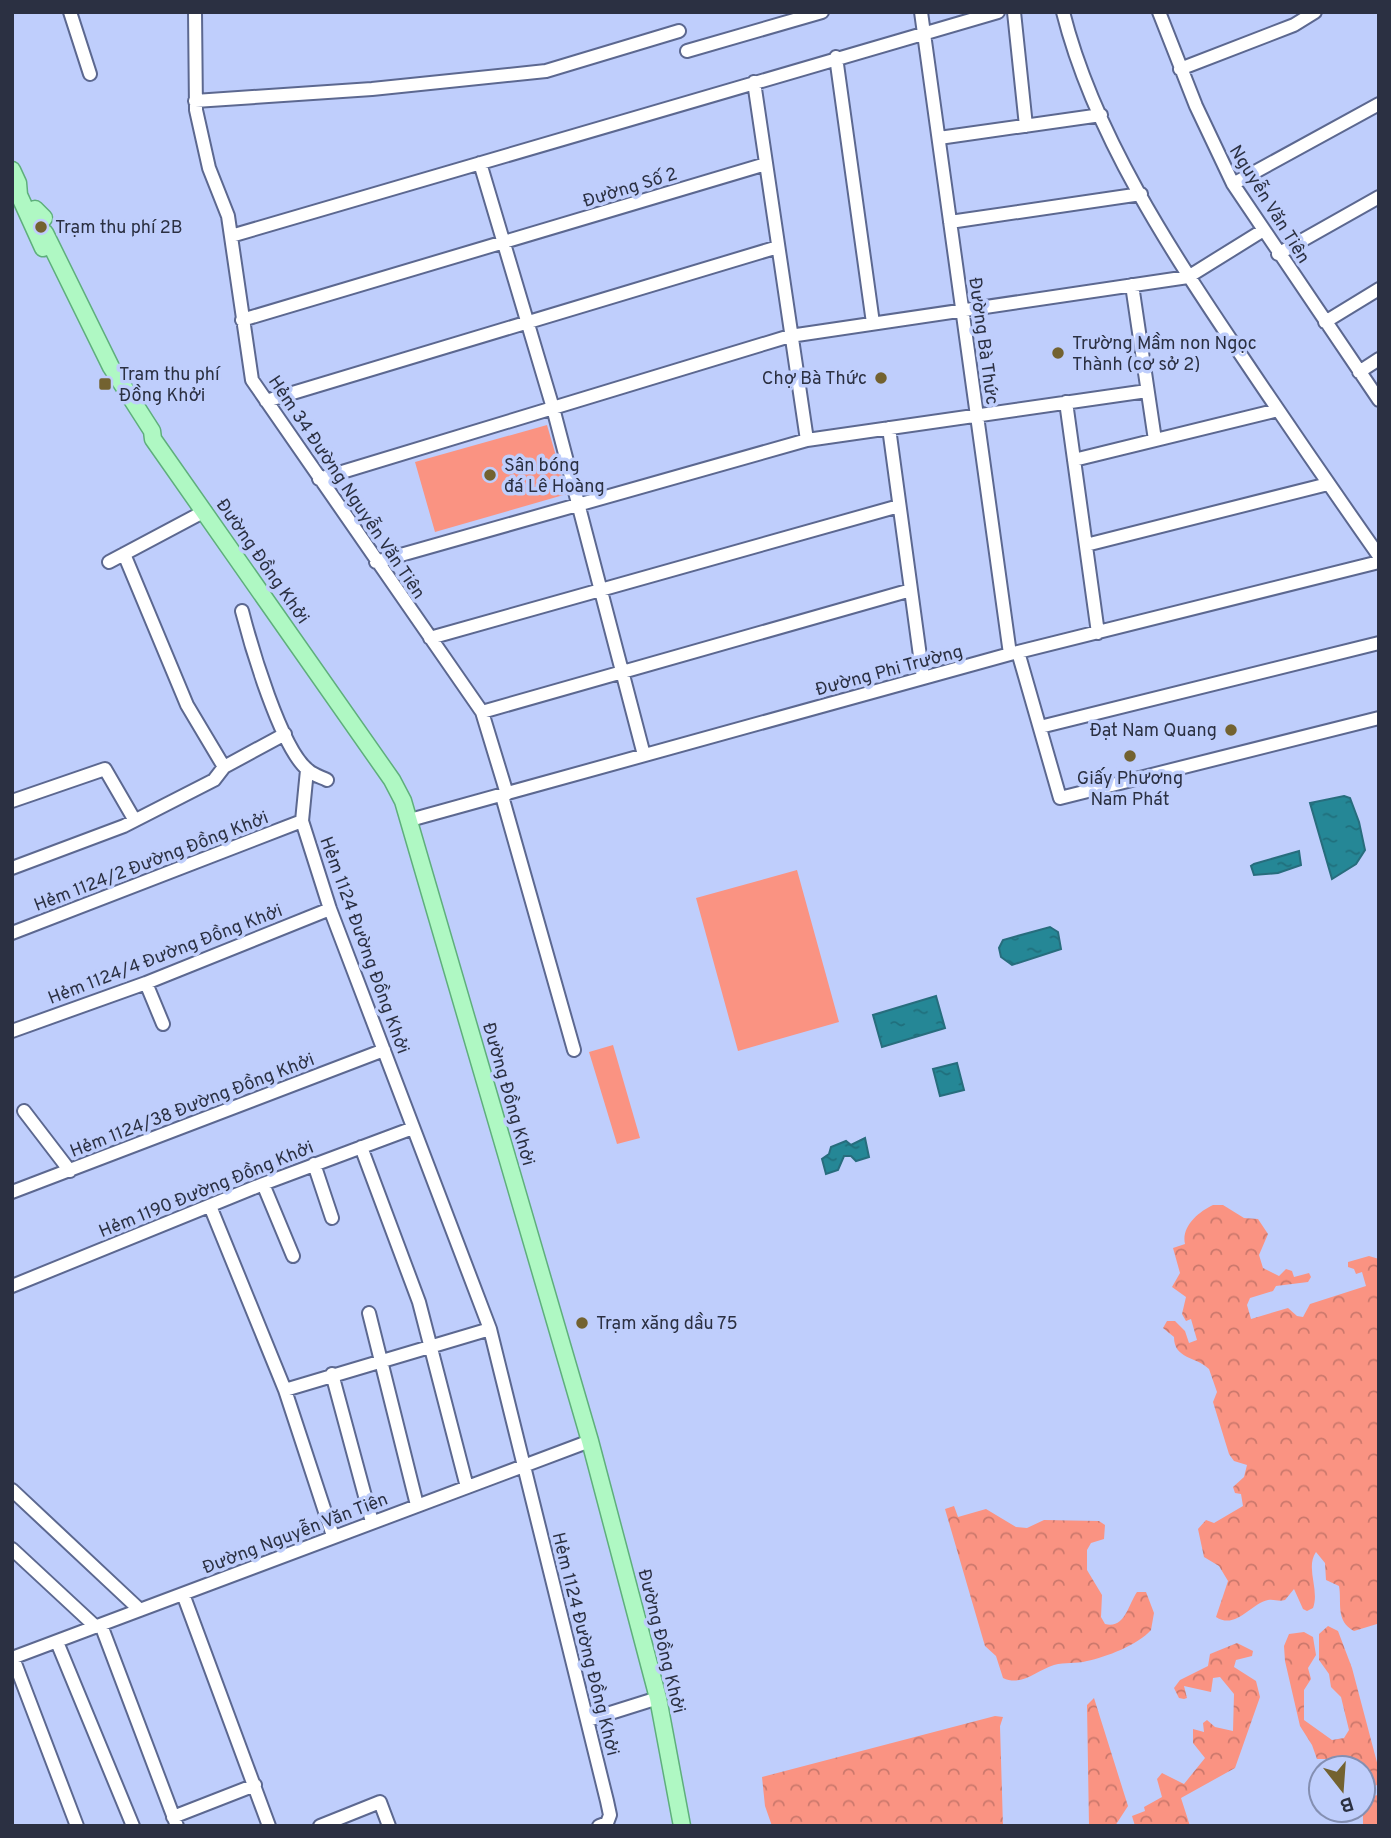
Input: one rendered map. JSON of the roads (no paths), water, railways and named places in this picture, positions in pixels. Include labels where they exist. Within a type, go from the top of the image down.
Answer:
[{"type":"main road","name":"Đường Đồng Khởi","points":[[15,177],[27,190],[62,269],[111,367],[152,431],[153,439],[392,780],[410,820],[590,1441],[658,1698],[682,1826]]},
{"type":"main road","name":"Đường Đồng Khởi","points":[[15,177],[19,195],[77,321],[127,410],[146,436],[153,439]]},
{"type":"street","points":[[70,12],[90,74]]},
{"type":"street","name":"Hẻm 34 Đường Nguyễn Văn Tiên","points":[[195,12],[195,101],[205,155],[225,205],[249,368],[266,401],[482,712],[575,1050]]},
{"type":"street","points":[[687,51],[822,12]]},
{"type":"street","name":"Đường Bà Thức","points":[[921,12],[977,415],[1014,653],[1040,727],[1060,798],[1379,718]]},
{"type":"street","points":[[231,236],[836,57],[998,12]]},
{"type":"street","points":[[1014,12],[1026,126]]},
{"type":"street","points":[[1063,12],[1101,115],[1140,194],[1188,277],[1379,556]]},
{"type":"street","name":"Nguyễn Văn Tiên","points":[[1159,12],[1180,69],[1233,184],[1262,231],[1379,400]]},
{"type":"street","points":[[1180,69],[1294,25],[1315,12]]},
{"type":"street","points":[[195,101],[359,90],[546,71],[680,31]]},
{"type":"street","points":[[836,57],[873,323]]},
{"type":"street","points":[[754,82],[807,440]]},
{"type":"street","points":[[1233,184],[1379,104]]},
{"type":"street","points":[[939,138],[1101,115]]},
{"type":"street","points":[[480,163],[553,408],[644,755]]},
{"type":"street","name":"Đường Số 2","points":[[242,320],[766,164]]},
{"type":"street","points":[[950,222],[1140,194]]},
{"type":"street","points":[[1278,254],[1379,197]]},
{"type":"street","points":[[319,479],[790,336],[1188,277],[1262,231]]},
{"type":"street","points":[[266,401],[778,247]]},
{"type":"street","points":[[1132,285],[1155,440]]},
{"type":"street","points":[[1325,322],[1379,289]]},
{"type":"street","points":[[1359,372],[1379,359]]},
{"type":"street","points":[[376,562],[807,440],[1147,391]]},
{"type":"street","points":[[1066,402],[1098,633]]},
{"type":"street","points":[[1074,460],[1278,411]]},
{"type":"street","points":[[888,428],[923,678]]},
{"type":"street","points":[[1086,545],[1328,484]]},
{"type":"street","points":[[430,638],[899,506]]},
{"type":"street","points":[[109,562],[205,511]]},
{"type":"street","points":[[124,555],[187,705],[225,766]]},
{"type":"street","name":"Đường Phi Trường","points":[[410,820],[1014,653],[1379,562]]},
{"type":"street","points":[[482,712],[911,590]]},
{"type":"street","points":[[242,611],[285,734],[307,770],[327,780]]},
{"type":"street","points":[[1040,727],[1379,643]]},
{"type":"street","points":[[12,868],[89,841],[214,780],[225,766],[285,734]]},
{"type":"street","points":[[12,801],[105,769],[134,819]]},
{"type":"street","name":"Hẻm 1124 Đường Đồng Khởi","points":[[307,770],[302,821],[330,909],[490,1329],[610,1815],[607,1822],[599,1826]]},
{"type":"street","name":"Hẻm 1124/2 Đường Đồng Khởi","points":[[12,933],[302,821]]},
{"type":"street","name":"Hẻm 1124/4 Đường Đồng Khởi","points":[[12,1031],[146,983],[330,909]]},
{"type":"street","points":[[146,983],[163,1024]]},
{"type":"street","name":"Hẻm 1124/38 Đường Đồng Khởi","points":[[12,1192],[384,1050]]},
{"type":"street","points":[[24,1111],[70,1171]]},
{"type":"street","name":"Hẻm 1190 Đường Đồng Khởi","points":[[12,1286],[263,1184],[413,1128]]},
{"type":"street","points":[[361,1147],[402,1252],[430,1345],[467,1487]]},
{"type":"street","points":[[314,1164],[332,1218]]},
{"type":"street","points":[[263,1184],[293,1256]]},
{"type":"street","points":[[210,1206],[285,1390],[333,1536]]},
{"type":"street","points":[[369,1313],[417,1505]]},
{"type":"street","points":[[285,1390],[382,1358],[490,1329]]},
{"type":"street","points":[[332,1374],[372,1522]]},
{"type":"street","name":"Đường Nguyễn Văn Tiên","points":[[13,1658],[590,1441]]},
{"type":"street","points":[[12,1490],[140,1610]]},
{"type":"street","points":[[12,1549],[98,1626],[175,1821],[255,1785]]},
{"type":"street","points":[[183,1594],[269,1826]]},
{"type":"street","points":[[57,1642],[132,1826]]},
{"type":"street","points":[[13,1658],[76,1826]]},
{"type":"street","points":[[588,1720],[658,1698]]},
{"type":"street","points":[[323,1825],[380,1802],[389,1826]]},
{"type":"water","points":[[1344,796],[1350,798],[1365,850],[1356,864],[1332,879],[1310,803]]},
{"type":"water","points":[[1299,851],[1301,865],[1278,873],[1254,875],[1251,866],[1254,864]]},
{"type":"water","points":[[1050,927],[1058,932],[1061,949],[1012,965],[1001,957],[999,948],[1003,940]]},
{"type":"water","points":[[936,996],[945,1028],[882,1047],[873,1015]]},
{"type":"water","points":[[957,1063],[964,1090],[940,1096],[933,1069]]},
{"type":"water","points":[[865,1138],[869,1157],[856,1161],[851,1156],[844,1156],[838,1170],[826,1174],[822,1159],[829,1154],[831,1147],[846,1141],[851,1145]]},
{"type":"place","name":"Trạm thu phí 2B","points":[[41,227]]},
{"type":"place","name":"Trường Mầm non Ngọc Thành (cơ sở 2)","points":[[1058,353]]},
{"type":"place","name":"Chợ Bà Thức","points":[[881,378]]},
{"type":"place","name":"Trạm thu phí Đồng Khởi","points":[[105,384]]},
{"type":"place","name":"Sân bóng đá Lê Hoàng","points":[[490,475]]},
{"type":"place","name":"Đạt Nam Quang","points":[[1231,730]]},
{"type":"place","name":"Giấy Phương Nam Phát","points":[[1130,756]]},
{"type":"place","name":"Trạm xăng dầu 75","points":[[582,1323]]}]
